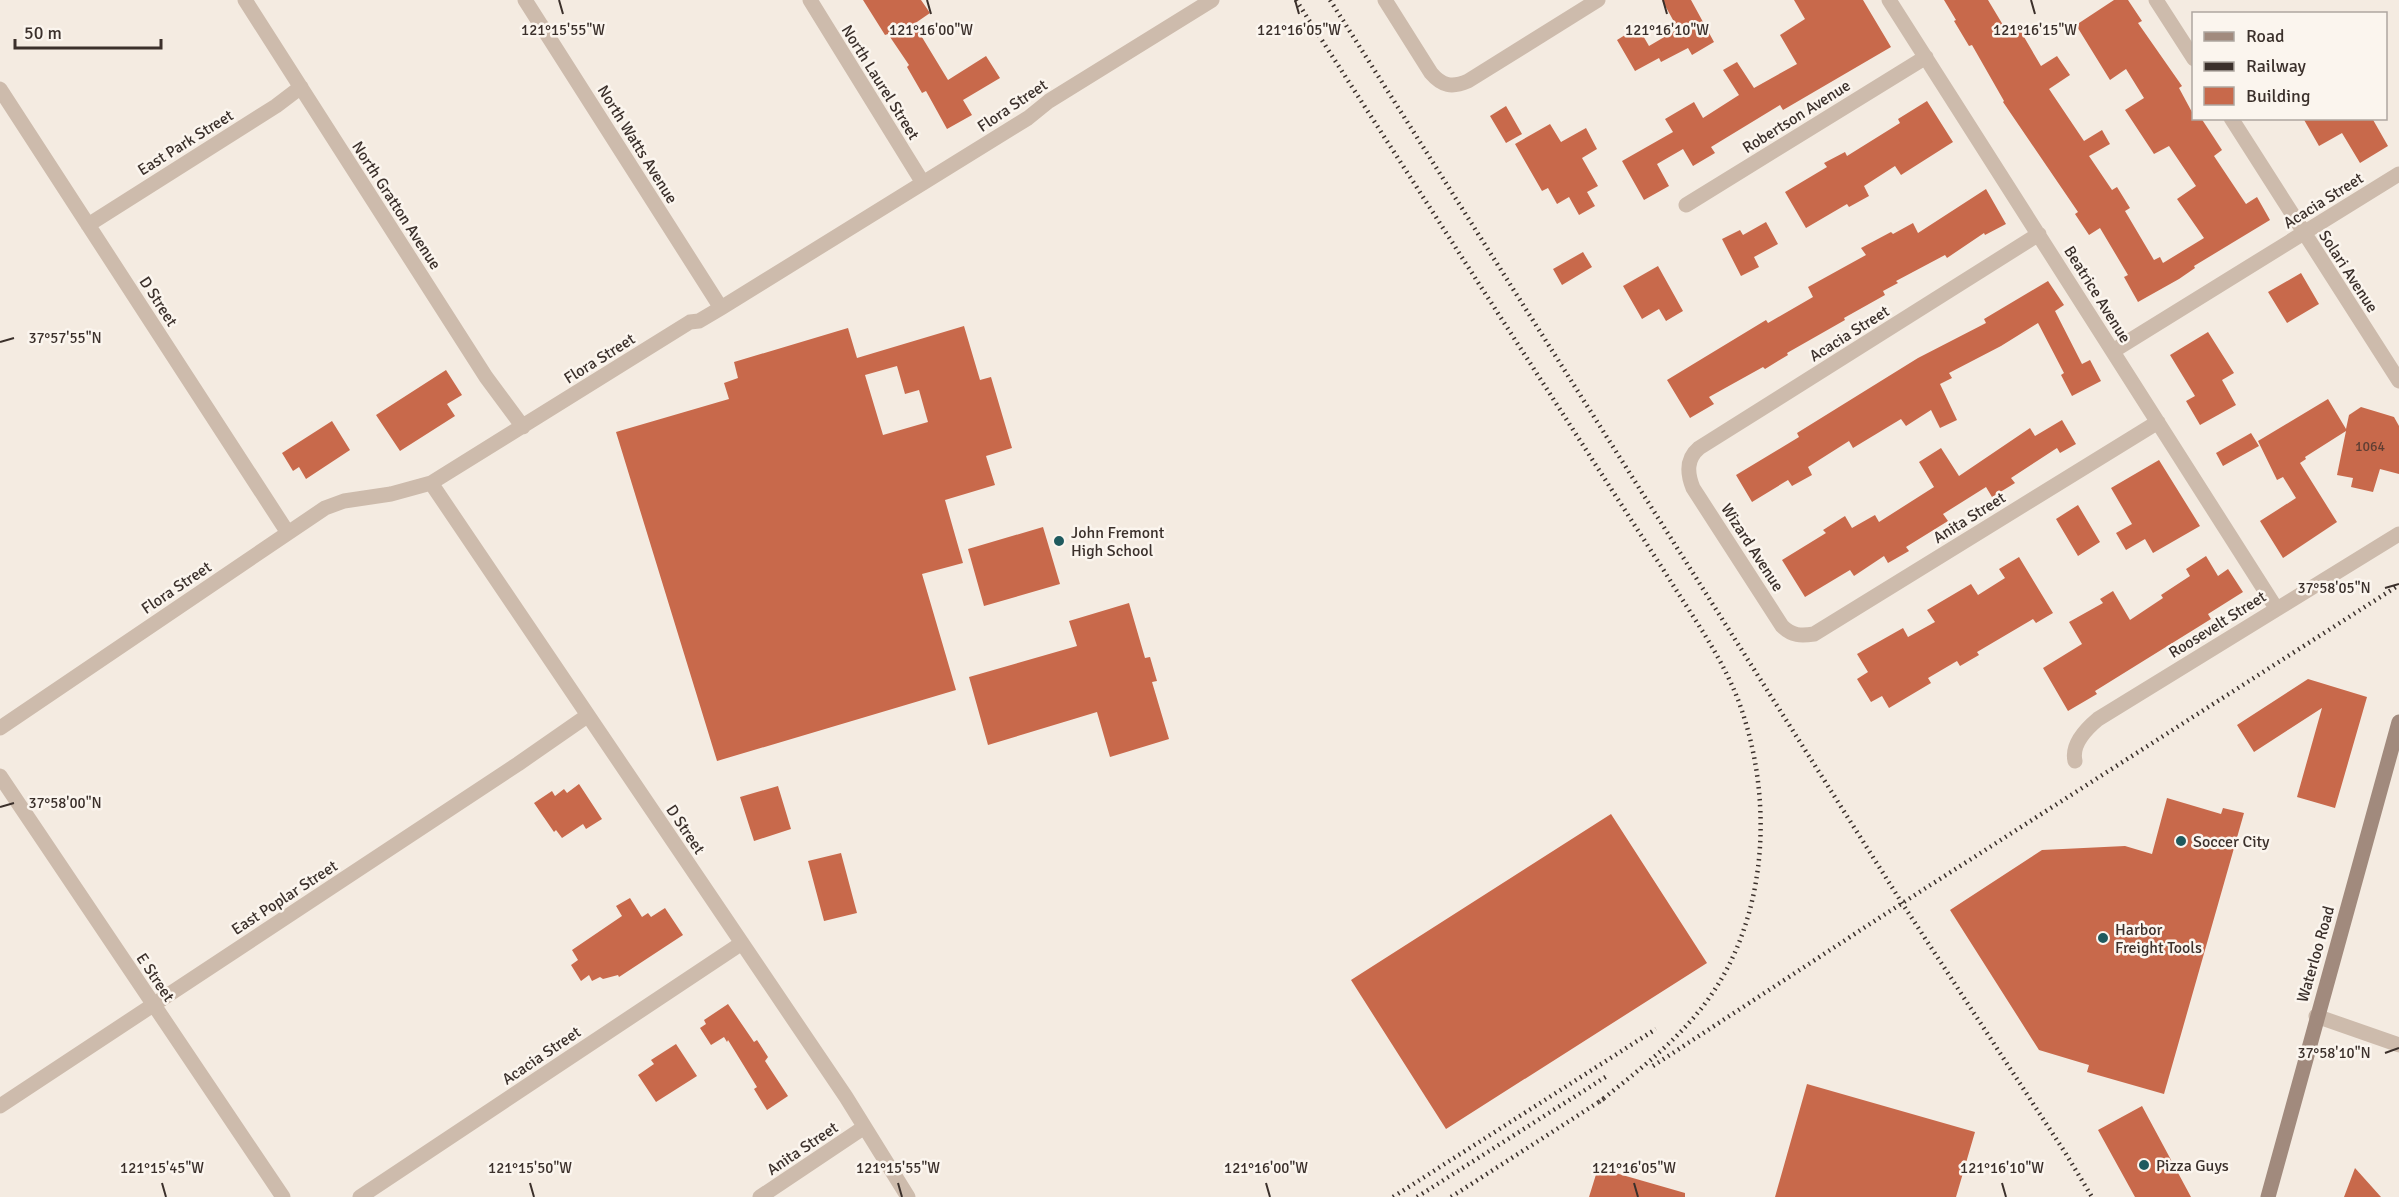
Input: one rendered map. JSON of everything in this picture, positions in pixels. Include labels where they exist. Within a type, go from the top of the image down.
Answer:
[{"type":"main road","name":"Waterloo Road","points":[[2268,1197],[2316,1016],[2399,722]]},
{"type":"street","name":"North Gratton Avenue","points":[[245,0],[486,377],[523,426]]},
{"type":"street","name":"North Watts Avenue","points":[[525,0],[721,308]]},
{"type":"street","name":"North Laurel Street","points":[[810,0],[922,183]]},
{"type":"street","name":"Flora Street","points":[[0,728],[325,508],[344,501],[390,494],[430,483],[690,322],[699,321],[721,308],[1212,0]]},
{"type":"street","points":[[1385,0],[1419,56],[1439,82],[1458,85],[1598,0]]},
{"type":"street","name":"Beatrice Avenue","points":[[1889,0],[2276,608]]},
{"type":"street","points":[[2156,0],[2192,57]]},
{"type":"street","name":"Robertson Avenue","points":[[1686,205],[1926,57]]},
{"type":"street","name":"East Park Street","points":[[88,225],[276,106],[301,87]]},
{"type":"street","name":"D Street","points":[[0,89],[288,533]]},
{"type":"street","name":"Solari Avenue","points":[[2232,120],[2399,381]]},
{"type":"street","name":"Acacia Street","points":[[2113,351],[2399,174]]},
{"type":"street","name":"Acacia Street","points":[[1688,469],[1692,454],[1698,448],[2039,234]]},
{"type":"street","name":"Anita Street","points":[[1797,636],[1814,634],[2158,422]]},
{"type":"street","name":"Wizard Avenue","points":[[1688,469],[1693,488],[1782,626],[1797,636]]},
{"type":"street","name":"D Street","points":[[430,483],[846,1097],[908,1197]]},
{"type":"street","name":"Roosevelt Street","points":[[2075,761],[2074,755],[2079,739],[2098,719],[2399,534]]},
{"type":"street","name":"East Poplar Street","points":[[0,1106],[587,716]]},
{"type":"street","name":"E Street","points":[[0,776],[283,1197]]},
{"type":"street","name":"Acacia Street","points":[[360,1197],[742,944]]},
{"type":"street","points":[[2316,1016],[2399,1045]]},
{"type":"street","name":"Anita Street","points":[[760,1197],[864,1128]]},
{"type":"building","points":[[863,0],[921,0],[930,13],[914,24],[948,80],[986,56],[1000,78],[963,100],[972,115],[947,129],[926,91],[922,93],[907,67],[909,65],[888,34],[885,35]]},
{"type":"building","points":[[1662,0],[1691,0],[1714,42],[1692,55],[1688,48],[1661,62],[1659,58],[1635,71],[1617,40],[1638,27],[1649,46],[1678,29]]},
{"type":"building","points":[[1794,0],[1863,0],[1891,47],[1783,110],[1780,105],[1711,147],[1715,153],[1693,166],[1683,149],[1657,164],[1669,186],[1644,200],[1622,161],[1673,132],[1665,119],[1694,102],[1703,118],[1739,95],[1723,70],[1737,62],[1754,88],[1797,64],[1780,35],[1805,19]]},
{"type":"building","points":[[1944,0],[1988,0],[2006,30],[2017,25],[2041,66],[2057,56],[2070,75],[2049,89],[2084,141],[2102,130],[2110,144],[2089,156],[2112,190],[2117,187],[2130,208],[2125,211],[2154,260],[2160,257],[2163,263],[2204,238],[2177,199],[2196,186],[2169,146],[2154,154],[2125,110],[2144,98],[2126,69],[2110,80],[2076,25],[2114,0],[2128,0],[2142,21],[2138,23],[2182,86],[2179,88],[2192,112],[2192,120],[2202,120],[2222,150],[2214,156],[2246,204],[2257,197],[2270,220],[2194,266],[2195,268],[2179,279],[2138,302],[2124,277],[2128,275],[2100,228],[2089,235],[2075,214],[2078,212],[2003,102],[1972,45],[1969,46],[1954,21],[1956,20]]},
{"type":"building","points":[[1927,101],[1953,142],[1901,175],[1895,166],[1864,186],[1869,196],[1849,207],[1847,204],[1806,228],[1785,192],[1827,167],[1824,163],[1845,152],[1847,156],[1900,123],[1898,119]]},
{"type":"building","points":[[1506,106],[1522,134],[1506,143],[1490,116]]},
{"type":"building","points":[[2304,120],[2373,120],[2388,146],[2360,163],[2342,133],[2319,146]]},
{"type":"building","points":[[1550,124],[1561,142],[1586,128],[1597,149],[1582,158],[1598,186],[1587,192],[1595,206],[1579,215],[1569,197],[1557,204],[1548,188],[1542,191],[1515,144]]},
{"type":"building","points":[[1986,189],[2006,224],[1985,235],[1984,233],[1947,258],[1945,255],[1896,281],[1898,283],[1883,291],[1885,295],[1844,318],[1845,320],[1787,353],[1788,355],[1765,369],[1763,367],[1709,397],[1714,404],[1690,418],[1667,380],[1766,320],[1768,323],[1813,297],[1808,287],[1866,255],[1861,248],[1913,223],[1918,233]]},
{"type":"building","points":[[1766,222],[1778,244],[1754,257],[1759,267],[1741,276],[1722,239],[1740,230],[1743,235]]},
{"type":"building","points":[[1583,252],[1592,267],[1562,285],[1553,269]]},
{"type":"building","points":[[1658,266],[1683,311],[1666,321],[1659,309],[1642,319],[1623,286]]},
{"type":"building","points":[[2301,273],[2319,304],[2287,323],[2268,292]]},
{"type":"building","points":[[2048,281],[2064,305],[2055,311],[2082,364],[2090,360],[2101,381],[2072,396],[2061,375],[2064,373],[2038,323],[2001,346],[1949,373],[1952,378],[1940,384],[1957,420],[1940,428],[1931,410],[1906,426],[1901,419],[1853,448],[1849,441],[1808,467],[1812,475],[1792,486],[1788,480],[1752,502],[1736,475],[1799,437],[1797,433],[1918,358],[1986,323],[1984,319]]},
{"type":"building","points":[[964,326],[980,380],[991,377],[1012,448],[986,456],[995,485],[945,500],[963,563],[922,574],[956,690],[717,761],[616,432],[729,399],[724,383],[738,378],[734,362],[848,328],[857,358]],"holes":[[[897,366],[905,394],[919,390],[928,422],[883,435],[865,375]]]},
{"type":"building","points":[[2208,332],[2234,373],[2222,380],[2236,405],[2200,425],[2186,401],[2195,396],[2170,355]]},
{"type":"building","points":[[446,370],[462,395],[447,404],[455,416],[400,451],[376,415]]},
{"type":"building","points":[[2328,399],[2346,429],[2349,415],[2361,407],[2394,417],[2399,426],[2399,474],[2380,469],[2373,492],[2351,487],[2353,478],[2337,475],[2346,431],[2305,457],[2306,459],[2300,463],[2337,522],[2283,558],[2260,521],[2296,498],[2283,477],[2277,480],[2258,441]]},
{"type":"building","points":[[2062,420],[2076,444],[2060,453],[2057,448],[2011,478],[2015,483],[1992,497],[1986,487],[1943,514],[1948,521],[1906,547],[1909,551],[1888,563],[1884,556],[1854,576],[1850,570],[1805,597],[1782,560],[1826,533],[1823,530],[1845,516],[1852,528],[1875,515],[1879,522],[1934,487],[1919,462],[1941,448],[1959,476],[2030,428],[2035,436]]},
{"type":"building","points":[[332,421],[350,450],[306,479],[299,467],[293,471],[282,453]]},
{"type":"building","points":[[2251,433],[2259,446],[2223,466],[2216,453]]},
{"type":"building","points":[[2159,460],[2200,526],[2153,553],[2145,539],[2126,550],[2116,533],[2132,524],[2111,488]]},
{"type":"building","points":[[2078,505],[2100,542],[2078,556],[2056,519]]},
{"type":"building","points":[[1043,527],[1060,584],[984,606],[968,549]]},
{"type":"building","points":[[2206,556],[2218,576],[2228,569],[2243,592],[2208,614],[2211,619],[2095,691],[2097,694],[2068,711],[2043,668],[2082,644],[2069,622],[2103,603],[2100,599],[2113,591],[2130,620],[2163,598],[2161,595],[2190,576],[2186,569]]},
{"type":"building","points":[[2019,557],[2053,613],[2036,623],[2033,619],[1977,652],[1979,655],[1960,666],[1957,661],[1928,678],[1931,683],[1889,708],[1882,696],[1871,702],[1857,679],[1868,672],[1857,654],[1903,628],[1908,637],[1935,622],[1927,610],[1971,584],[1978,595],[2005,578],[1999,569]]},
{"type":"building","points":[[1129,603],[1145,658],[1150,657],[1157,681],[1152,682],[1169,739],[1110,757],[1097,712],[988,745],[969,677],[1077,646],[1069,621]]},
{"type":"building","points":[[2308,679],[2367,697],[2335,808],[2297,797],[2322,708],[2254,752],[2237,725]]},
{"type":"building","points":[[579,784],[602,819],[586,829],[583,824],[562,838],[556,830],[554,832],[534,803],[552,791],[555,796],[564,789],[567,793]]},
{"type":"building","points":[[778,786],[791,829],[754,841],[740,797]]},
{"type":"building","points":[[2167,798],[2221,814],[2223,808],[2244,813],[2164,1094],[2087,1072],[2089,1065],[2039,1050],[1950,910],[2042,850],[2125,846],[2152,854]]},
{"type":"building","points":[[1611,814],[1707,963],[1446,1129],[1351,980]]},
{"type":"building","points":[[841,853],[857,913],[824,921],[808,861]]},
{"type":"building","points":[[630,898],[642,917],[648,913],[651,917],[665,908],[683,935],[619,977],[618,975],[603,979],[600,977],[592,981],[589,975],[581,981],[571,965],[578,960],[572,950],[622,916],[616,906]]},
{"type":"building","points":[[728,1004],[754,1042],[757,1040],[768,1057],[765,1061],[788,1096],[767,1110],[754,1089],[757,1087],[728,1040],[727,1042],[724,1037],[711,1045],[700,1028],[706,1024],[704,1020]]},
{"type":"building","points":[[676,1044],[697,1076],[656,1102],[638,1075],[654,1064],[651,1060]]},
{"type":"building","points":[[1807,1084],[1975,1132],[1956,1197],[1775,1197]]},
{"type":"building","points":[[2142,1106],[2191,1197],[2135,1197],[2098,1130]]},
{"type":"building","points":[[1598,1168],[1685,1193],[1685,1197],[1589,1197]]},
{"type":"building","points":[[2355,1168],[2381,1197],[2344,1197]]},
{"type":"railway","points":[[1296,0],[1708,641],[1734,691],[1752,746],[1761,825],[1758,865],[1751,904],[1739,942],[1722,977],[1689,1023],[1652,1059],[1599,1102]]},
{"type":"railway","points":[[1330,0],[1902,903],[2092,1197]]},
{"type":"railway","points":[[1653,1066],[1879,918],[2399,585]]},
{"type":"railway","points":[[1393,1197],[1656,1029]]},
{"type":"railway","points":[[1417,1197],[1607,1076]]},
{"type":"railway","points":[[1451,1197],[1605,1098]]},
{"type":"place","name":"John Fremont High School","points":[[1059,541]]},
{"type":"place","name":"Soccer City","points":[[2181,841]]},
{"type":"place","name":"Harbor Freight Tools","points":[[2103,938]]},
{"type":"place","name":"Pizza Guys","points":[[2144,1165]]}]
